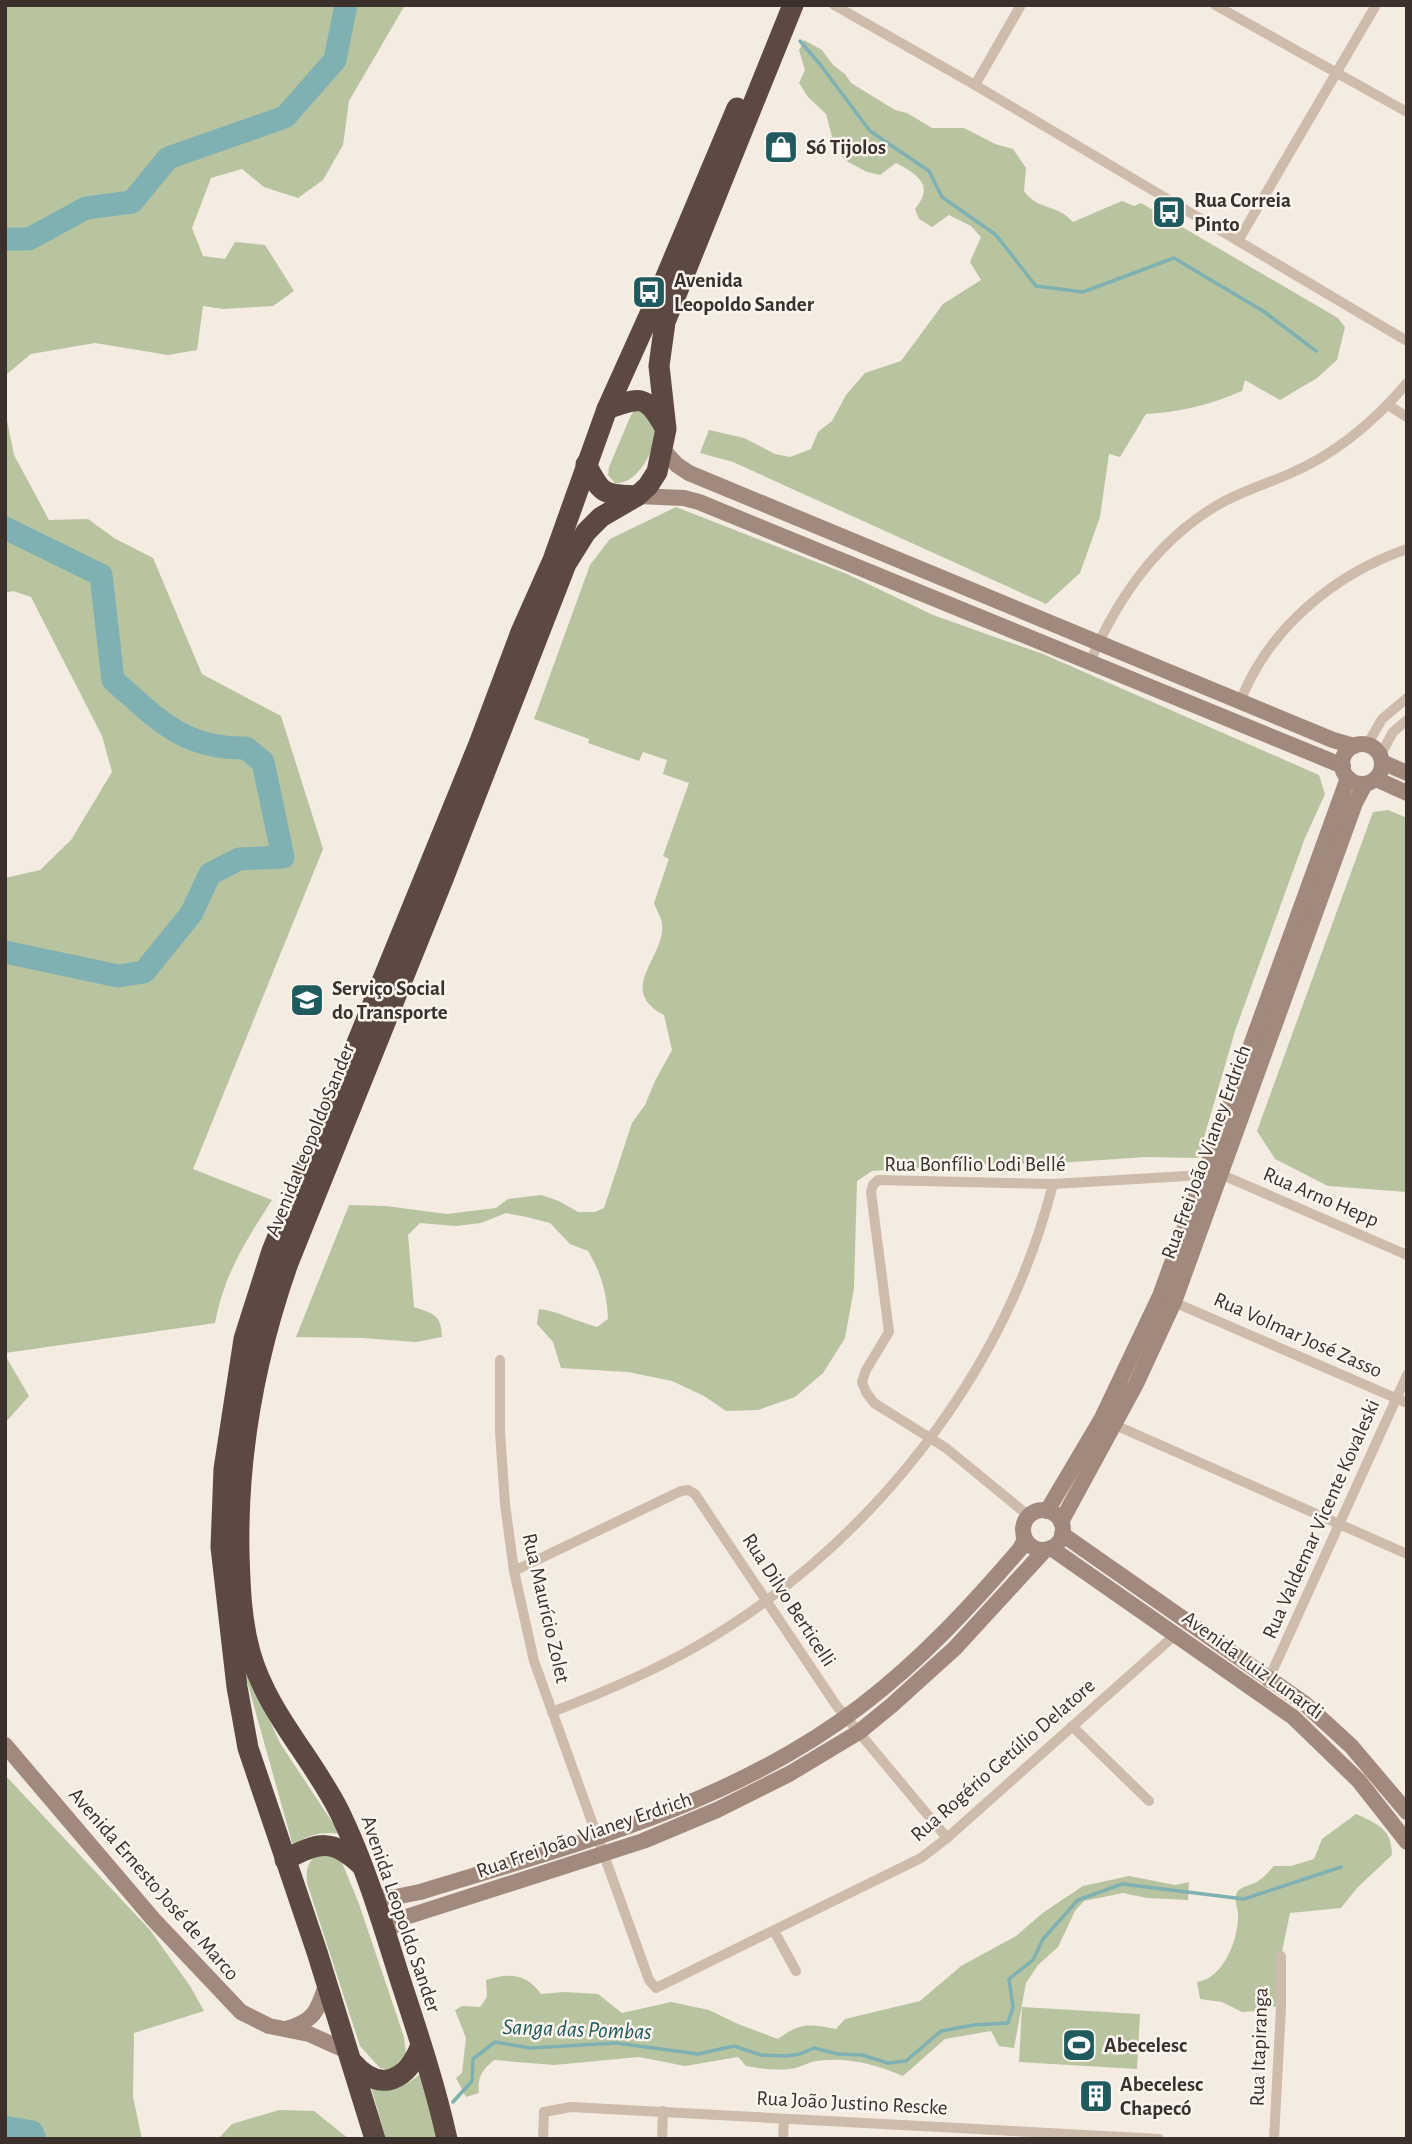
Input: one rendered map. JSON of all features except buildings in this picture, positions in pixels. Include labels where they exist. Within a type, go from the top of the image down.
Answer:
[{"type":"highway","name":"Avenida Leopoldo Sander","points":[[375,2139],[327,1982],[248,1748],[233,1660],[221,1547],[223,1469],[244,1339],[272,1251],[479,744],[521,632],[553,561],[607,409],[657,298],[778,5]]},
{"type":"highway","name":"Avenida Leopoldo Sander","points":[[447,2139],[438,2096],[363,1867],[337,1807],[279,1718],[250,1651],[240,1597],[239,1500],[247,1420],[271,1311],[320,1180],[443,879],[566,564],[586,532],[601,517],[637,496],[657,472],[664,439],[659,366],[665,321],[793,5]]},
{"type":"highway","points":[[607,409],[636,399],[650,404],[664,439]]},
{"type":"highway","points":[[586,464],[598,488],[605,493],[637,496]]},
{"type":"highway","points":[[285,1860],[307,1848],[328,1845],[341,1849],[363,1867]]},
{"type":"highway","points":[[351,2057],[361,2073],[373,2079],[385,2080],[408,2070],[421,2045]]},
{"type":"street","points":[[834,5],[975,85],[1407,341]]},
{"type":"street","points":[[975,85],[1021,5]]},
{"type":"street","points":[[1215,5],[1407,113]]},
{"type":"street","points":[[1238,241],[1376,5]]},
{"type":"street","points":[[1090,662],[1098,643],[1142,569],[1184,528],[1234,496],[1290,474],[1326,455],[1359,432],[1407,383]]},
{"type":"street","points":[[1388,405],[1407,417]]},
{"type":"street","points":[[664,439],[677,465],[689,473],[1333,740],[1372,747],[1381,759],[1407,773]]},
{"type":"street","points":[[637,496],[684,498],[699,502],[1090,662],[1345,772],[1358,783],[1370,781],[1380,774],[1381,759],[1394,732],[1407,720]]},
{"type":"street","points":[[1240,702],[1245,688],[1271,647],[1310,605],[1356,571],[1407,549]]},
{"type":"street","points":[[1345,772],[1345,754],[1360,745],[1382,719],[1407,698]]},
{"type":"street","name":"Rua Frei João Vianey Erdrich","points":[[1212,1174],[1345,772]]},
{"type":"street","points":[[1370,781],[1407,793]]},
{"type":"street","name":"Rua Frei João Vianey Erdrich","points":[[1061,1528],[1115,1425],[1167,1299],[1212,1174],[1355,803],[1370,781]]},
{"type":"street","name":"Rua Bonfílio Lodi Bellé","points":[[930,1437],[874,1403],[862,1382],[866,1370],[889,1332],[873,1185],[881,1179],[1053,1184],[1212,1174]]},
{"type":"street","name":"Rua Arno Hepp","points":[[1212,1174],[1407,1255]]},
{"type":"street","points":[[552,1712],[664,1664],[766,1601],[825,1553],[881,1498],[930,1437],[970,1379],[1004,1318],[1032,1254],[1053,1184]]},
{"type":"street","name":"Rua Frei João Vianey Erdrich","points":[[1047,1511],[1167,1299]]},
{"type":"street","name":"Rua Volmar José Zasso","points":[[1167,1299],[1401,1401]]},
{"type":"street","name":"Rua Maurício Zolet","points":[[500,1360],[502,1468],[514,1571],[534,1661],[649,1980],[656,1988]]},
{"type":"street","name":"Rua Valdemar Vicente Kovaleski","points":[[1259,1693],[1270,1679],[1339,1524],[1401,1401],[1407,1375]]},
{"type":"street","points":[[1115,1425],[1407,1554]]},
{"type":"street","points":[[930,1437],[1030,1516]]},
{"type":"street","name":"Rua Dilvo Berticelli","points":[[514,1571],[669,1496],[688,1490],[695,1494],[846,1717],[947,1838]]},
{"type":"street","points":[[1047,1511],[1053,1513],[1061,1528],[1060,1540],[1048,1549],[1033,1548],[1025,1539],[1023,1527],[1030,1516],[1047,1511]]},
{"type":"street","name":"Avenida Luiz Lunardi","points":[[1061,1528],[1304,1703],[1372,1769],[1407,1812]]},
{"type":"street","name":"Rua Frei João Vianey Erdrich","points":[[373,1897],[395,1897],[421,1892],[599,1837],[673,1810],[745,1776],[815,1738],[880,1691],[942,1634],[995,1578],[1020,1549],[1025,1539]]},
{"type":"street","name":"Rua Frei João Vianey Erdrich","points":[[385,1933],[405,1917],[605,1855],[717,1811],[789,1774],[859,1732],[955,1648],[1048,1549]]},
{"type":"street","name":"Avenida Luiz Lunardi","points":[[1048,1549],[1293,1717],[1338,1758],[1381,1806],[1407,1842]]},
{"type":"street","name":"Rua Rogério Getúlio Delatore","points":[[656,1988],[921,1858],[947,1838],[1175,1635]]},
{"type":"street","points":[[1072,1726],[1149,1801]]},
{"type":"street","name":"Avenida Ernesto José de Marco","points":[[5,1745],[153,1919],[241,2012],[256,2021],[309,2034],[351,2057]]},
{"type":"street","points":[[774,1931],[796,1971]]},
{"type":"street","name":"Rua Itapiranga","points":[[1274,2139],[1281,2007],[1280,1956]]},
{"type":"street","points":[[286,2029],[301,2025],[312,2016],[327,1982]]},
{"type":"street","name":"Rua João Justino Rescke","points":[[543,2139],[544,2112],[571,2107],[912,2125],[1023,2135],[1159,2139]]},
{"type":"street","points":[[662,2139],[663,2111]]},
{"type":"street","points":[[783,2139],[784,2119]]},
{"type":"street","points":[[911,2139],[912,2125]]},
{"type":"green space","points":[[5,5],[405,5],[349,101],[343,145],[323,180],[298,198],[264,187],[242,169],[211,178],[192,228],[203,256],[225,259],[235,242],[265,245],[294,291],[273,306],[223,309],[203,306],[197,350],[168,355],[95,343],[31,354],[7,374],[7,420],[14,455],[49,520],[88,519],[114,538],[153,558],[202,674],[281,716],[323,849],[193,1169],[272,1200],[230,1273],[215,1323],[5,1353],[5,878],[40,870],[71,840],[112,772],[102,736],[31,597],[13,591],[5,593]]},
{"type":"green space","points":[[804,40],[822,50],[851,83],[895,110],[907,113],[932,128],[964,128],[995,144],[1013,149],[1026,168],[1024,191],[1035,202],[1060,212],[1073,222],[1122,201],[1134,206],[1141,203],[1338,318],[1345,327],[1337,360],[1317,378],[1280,400],[1245,380],[1242,391],[1218,400],[1183,410],[1146,414],[1120,457],[1109,454],[1100,517],[1080,573],[1046,604],[733,462],[700,453],[709,430],[744,438],[775,454],[790,457],[811,449],[818,432],[832,421],[846,395],[865,373],[901,361],[943,304],[981,280],[970,262],[981,237],[971,226],[949,215],[932,227],[919,219],[915,209],[921,201],[924,187],[917,176],[896,163],[880,175],[867,172],[836,152],[826,114],[808,97],[799,83],[805,70],[799,50]]},
{"type":"green space","points":[[635,410],[640,410],[652,422],[655,432],[652,448],[637,473],[630,479],[615,483],[608,475],[609,467]]},
{"type":"green space","points":[[676,507],[847,574],[933,615],[1043,654],[1319,775],[1325,794],[1305,838],[1235,1031],[1198,1158],[1146,1157],[872,1171],[857,1181],[854,1288],[845,1338],[823,1373],[795,1397],[758,1410],[726,1411],[704,1396],[672,1381],[628,1372],[561,1368],[553,1342],[537,1324],[539,1309],[597,1327],[608,1319],[600,1275],[588,1251],[570,1244],[550,1223],[506,1213],[481,1223],[456,1226],[420,1223],[408,1235],[414,1307],[427,1311],[438,1319],[442,1337],[416,1342],[296,1337],[349,1205],[386,1206],[447,1214],[496,1208],[508,1199],[541,1195],[578,1212],[595,1212],[604,1208],[632,1123],[645,1105],[672,1050],[664,1015],[650,1005],[644,995],[643,984],[661,936],[662,924],[654,903],[669,859],[663,856],[689,783],[663,774],[667,760],[643,752],[639,761],[588,743],[589,739],[534,719],[590,565],[610,539]]},
{"type":"green space","points":[[1388,810],[1407,818],[1407,1192],[1328,1186],[1275,1159],[1257,1131],[1373,812]]},
{"type":"green space","points":[[5,1355],[29,1396],[5,1423]]},
{"type":"green space","points":[[240,1656],[280,1743],[340,1834],[315,1835],[293,1846]]},
{"type":"green space","points":[[5,1775],[150,1930],[190,1986],[204,2011],[134,2033],[133,2097],[142,2139],[5,2139]]},
{"type":"green space","points":[[1356,1814],[1382,1828],[1389,1839],[1392,1855],[1357,1888],[1341,1908],[1290,1913],[1281,1956],[1281,2007],[1268,2006],[1242,2012],[1222,2002],[1200,1999],[1197,1982],[1214,1974],[1232,1947],[1237,1926],[1237,1892],[1260,1880],[1274,1866],[1291,1866],[1314,1859],[1322,1839]]},
{"type":"green space","points":[[318,1854],[328,1854],[341,1860],[359,1904],[404,2037],[406,2054],[391,2070],[380,2068],[360,2046],[307,1883],[308,1867]]},
{"type":"green space","points":[[1129,1876],[1175,1885],[1189,1882],[1188,1900],[1147,1898],[1123,1893],[1084,1901],[1075,1911],[1058,1947],[1038,1965],[1026,1983],[1014,2048],[999,2046],[991,2031],[945,2039],[903,2076],[871,2065],[839,2060],[816,2061],[795,2068],[764,2069],[746,2066],[738,2057],[685,2066],[639,2057],[554,2065],[494,2060],[481,2075],[479,2093],[466,2097],[456,2078],[462,2073],[466,2038],[455,2010],[462,2006],[480,2007],[487,1997],[486,1980],[516,1976],[529,1982],[541,1994],[598,1994],[622,2013],[671,2002],[709,2010],[778,2039],[799,2027],[812,2025],[836,2029],[845,2019],[920,2001],[961,1966],[1016,1936],[1044,1912],[1083,1886]]},
{"type":"green space","name":"Abecelesc","points":[[1022,2007],[1140,2014],[1137,2069],[1019,2062]]},
{"type":"green space","points":[[421,2073],[441,2139],[386,2139],[371,2087],[398,2088]]},
{"type":"green space","points":[[279,2110],[314,2111],[349,2139],[218,2139],[232,2124]]},
{"type":"waterway","points":[[5,239],[29,239],[86,208],[132,202],[168,158],[285,117],[335,60],[346,5]]},
{"type":"waterway","points":[[800,41],[870,131],[929,171],[942,197],[996,235],[1036,286],[1083,292],[1174,258],[1263,311],[1316,351]]},
{"type":"waterway","points":[[5,528],[101,575],[113,680],[172,729],[205,743],[246,748],[263,762],[283,857],[239,859],[210,874],[191,914],[144,972],[118,976],[5,952]]},
{"type":"waterway","name":"Sanga das Pombas","points":[[453,2102],[472,2081],[473,2059],[495,2042],[530,2048],[616,2043],[698,2054],[734,2046],[761,2055],[786,2056],[814,2048],[838,2054],[862,2055],[888,2063],[906,2061],[941,2031],[1008,2023],[1013,2007],[1009,1979],[1033,1960],[1043,1939],[1078,1900],[1122,1884],[1244,1899],[1341,1867]]},
{"type":"waterway","points":[[5,2127],[32,2132],[35,2139]]},
{"type":"place","name":"Só Tijolos","points":[[781,147]]},
{"type":"place","name":"Rua Correia Pinto","points":[[1169,212]]},
{"type":"place","name":"Avenida Leopoldo Sander","points":[[649,292]]},
{"type":"place","name":"Serviço Social do Transporte","points":[[307,1000]]},
{"type":"place","name":"Abecelesc","points":[[1079,2045]]},
{"type":"place","name":"Abecelesc Chapecó","points":[[1096,2096]]}]
